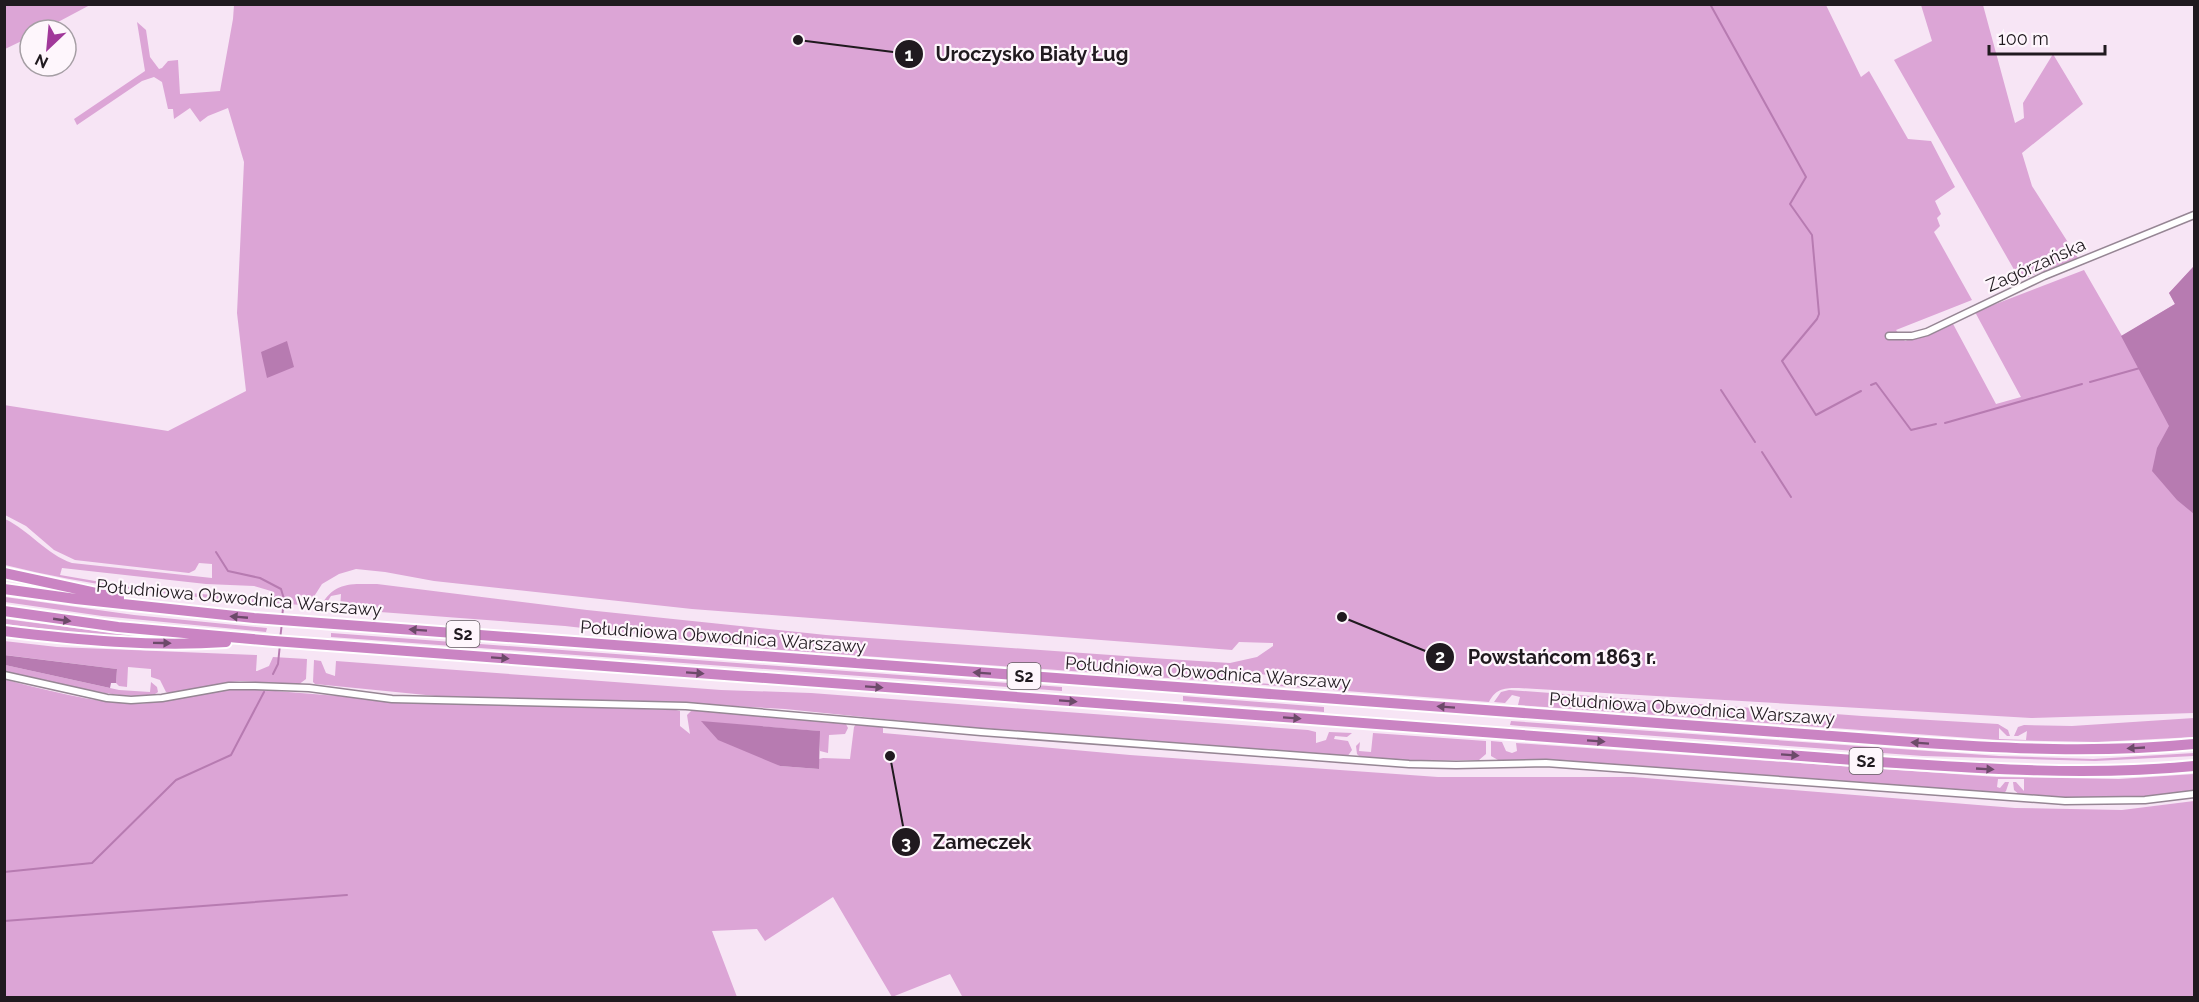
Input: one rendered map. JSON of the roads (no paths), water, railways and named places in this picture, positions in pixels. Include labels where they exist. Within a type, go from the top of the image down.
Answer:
[{"type":"highway","points":[[4,573],[68,588],[202,613]]},
{"type":"highway","name":"Południowa Obwodnica Warszawy","points":[[4,589],[202,613],[323,623],[2006,748],[2102,749],[2194,744]]},
{"type":"highway","name":"Południowa Obwodnica Warszawy","points":[[4,611],[126,628],[258,640],[1983,769],[2075,771],[2194,766]]},
{"type":"highway","points":[[4,631],[122,643],[198,644],[258,640]]},
{"type":"street","name":"Zagórzańska","points":[[1889,336],[1912,336],[1927,332],[2044,276],[2194,215]]},
{"type":"street","points":[[4,675],[107,698],[131,700],[162,698],[229,686],[309,688],[392,699],[686,706],[1003,734],[1409,764],[1546,763],[1778,779],[2011,799],[2119,801],[2194,794]]},
{"type":"waterway","points":[[1710,4],[1806,177],[1790,204],[1812,235],[1819,314],[1782,361],[1816,415],[1861,391]]},
{"type":"waterway","points":[[2090,382],[2140,368]]},
{"type":"waterway","points":[[1871,385],[1876,383],[1911,430],[1936,424]]},
{"type":"waterway","points":[[1945,423],[2082,384]]},
{"type":"waterway","points":[[1721,390],[1755,442]]},
{"type":"waterway","points":[[1762,452],[1791,497]]},
{"type":"waterway","points":[[216,552],[228,571],[260,578],[281,589],[284,599],[282,618]]},
{"type":"waterway","points":[[280,639],[282,623]]},
{"type":"waterway","points":[[273,674],[278,664],[280,644]]},
{"type":"waterway","points":[[4,872],[92,863],[176,780],[231,755],[264,692]]},
{"type":"waterway","points":[[4,921],[347,895]]},
{"type":"place","name":"Uroczysko Biały Ług","points":[[798,40]]},
{"type":"place","name":"Powstańcom 1863 r.","points":[[1342,617]]},
{"type":"place","name":"Zameczek","points":[[890,756]]}]
